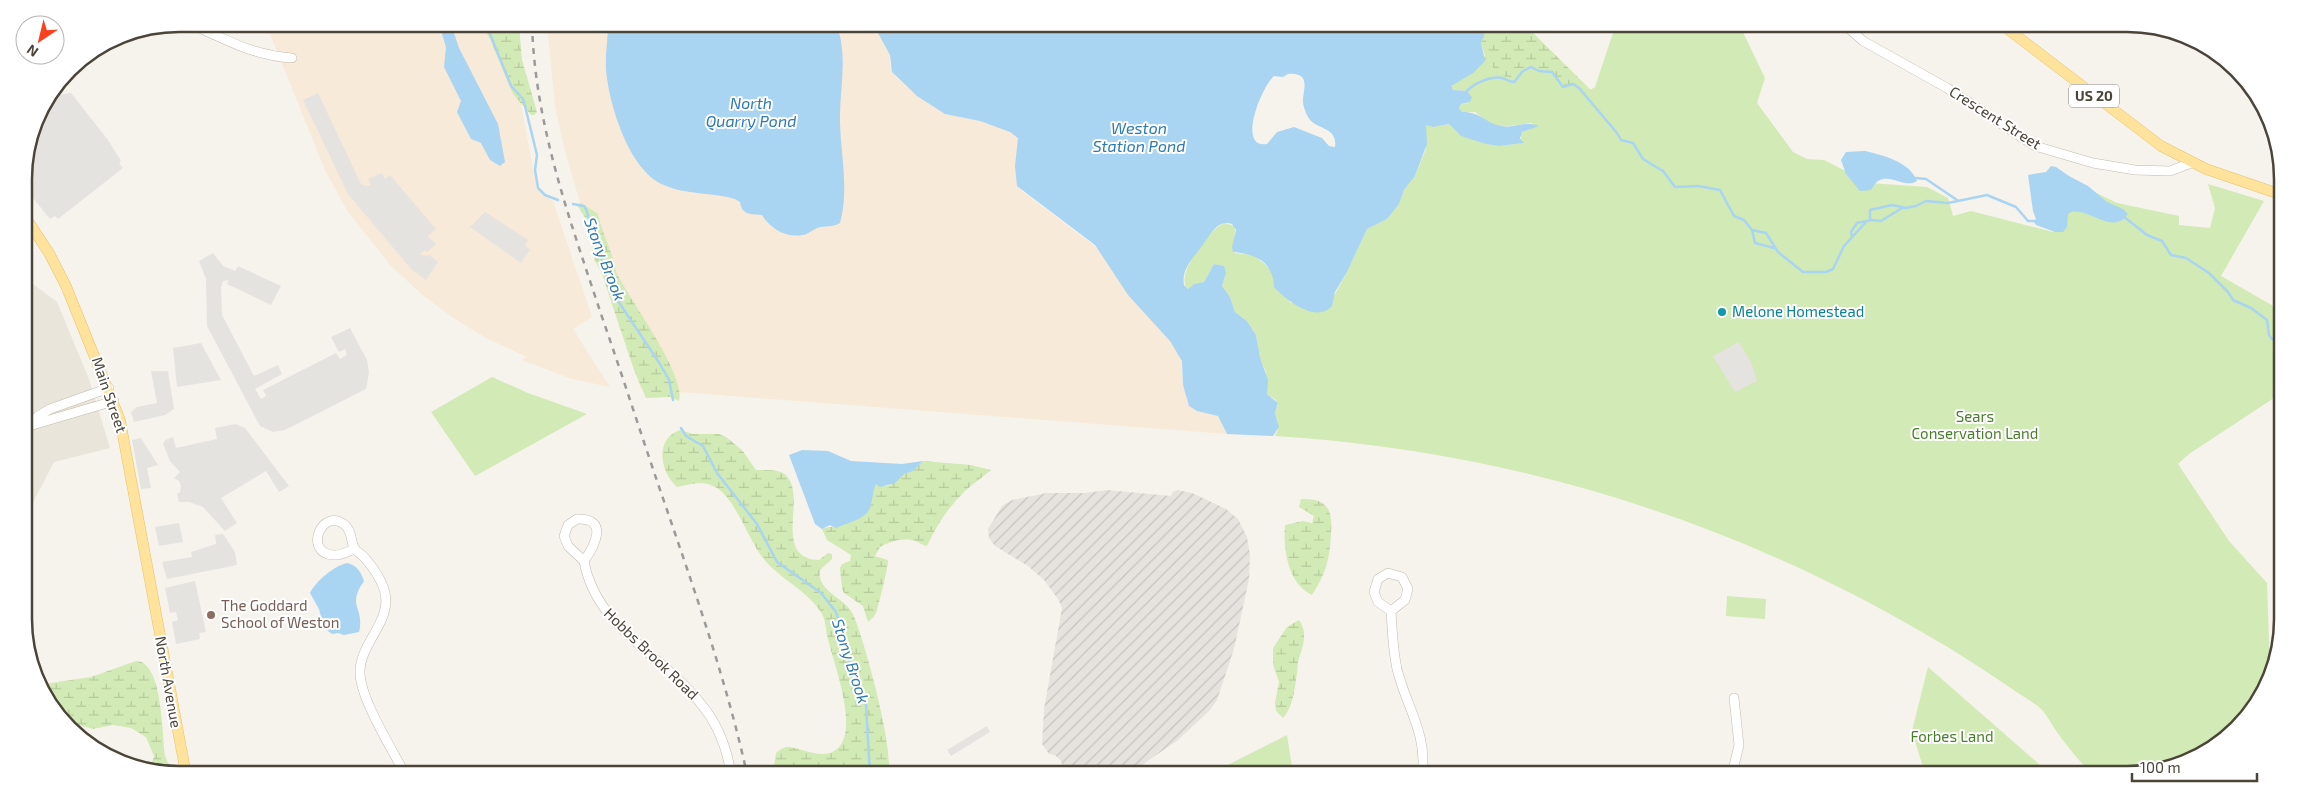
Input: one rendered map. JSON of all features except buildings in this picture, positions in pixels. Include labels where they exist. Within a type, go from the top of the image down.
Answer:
[{"type":"main road","name":"US 20","points":[[2011,32],[2166,150],[2190,163],[2274,192]]},
{"type":"main road","name":"Main Street","points":[[33,228],[49,253],[61,277],[114,401],[123,433],[152,590]]},
{"type":"main road","name":"North Avenue","points":[[152,590],[185,766]]},
{"type":"street","name":"Crescent Street","points":[[1853,32],[1863,42],[1964,99],[2035,146],[2093,162],[2135,170],[2170,171],[2190,163]]},
{"type":"street","points":[[211,33],[250,50],[271,56],[292,58]]},
{"type":"street","points":[[32,422],[50,409],[109,388]]},
{"type":"street","points":[[32,425],[114,401]]},
{"type":"street","points":[[578,519],[588,520],[598,533],[596,543],[584,561],[568,546],[564,536],[568,525],[578,519]]},
{"type":"street","points":[[355,549],[335,555],[325,552],[318,544],[317,536],[320,529],[329,522],[340,522],[349,530],[355,549],[366,559],[378,577],[386,601],[384,614],[361,662],[361,684],[401,766]]},
{"type":"street","name":"Hobbs Brook Road","points":[[584,561],[590,587],[604,610],[686,687],[706,709],[719,733],[729,766]]},
{"type":"street","points":[[1391,611],[1404,602],[1408,592],[1406,581],[1394,573],[1380,577],[1374,589],[1377,600],[1391,611],[1397,669],[1422,739],[1423,765]]},
{"type":"street","points":[[1734,698],[1740,745],[1734,765]]},
{"type":"shaded area","points":[[270,33],[489,33],[520,99],[537,190],[553,201],[592,317],[573,329],[610,387],[572,379],[522,360],[527,357],[486,338],[452,317],[425,297],[391,266],[348,212],[325,170]]},
{"type":"shaded area","points":[[548,33],[878,33],[890,55],[890,65],[895,76],[917,96],[945,114],[980,121],[1010,132],[1019,138],[1017,151],[1022,191],[1097,248],[1128,295],[1166,336],[1178,352],[1182,361],[1183,385],[1189,406],[1197,411],[1218,416],[1227,434],[641,389],[612,304],[617,301],[592,226],[581,206],[565,151],[555,106]]},
{"type":"shaded area","points":[[71,93],[108,140],[121,161],[119,163],[123,168],[58,219],[55,216],[50,219],[33,198],[33,170],[37,141],[48,114],[60,95]]},
{"type":"shaded area","points":[[318,93],[361,184],[371,185],[368,179],[382,173],[385,179],[390,175],[436,229],[428,236],[436,244],[427,252],[425,250],[420,254],[429,255],[438,262],[426,280],[412,270],[348,194],[303,100]]},
{"type":"shaded area","points":[[485,212],[528,240],[525,245],[530,250],[521,263],[470,227]]},
{"type":"shaded area","points":[[213,253],[223,266],[235,271],[238,266],[281,286],[271,305],[227,284],[229,280],[223,281],[221,287],[222,315],[254,376],[278,365],[282,374],[255,389],[261,399],[266,396],[263,390],[336,353],[340,359],[347,355],[345,349],[339,352],[331,337],[350,328],[367,360],[369,373],[366,389],[285,430],[273,432],[260,426],[207,326],[206,279],[199,261]]},
{"type":"shaded area","points":[[33,284],[57,302],[89,379],[110,448],[54,462],[32,504]]},
{"type":"shaded area","points":[[1739,342],[1751,362],[1757,381],[1735,392],[1713,356]]},
{"type":"shaded area","points":[[201,343],[221,380],[177,387],[173,348]]},
{"type":"shaded area","points":[[151,371],[168,371],[174,409],[165,415],[134,422],[131,412],[137,407],[157,403]]},
{"type":"shaded area","points":[[236,424],[245,428],[289,486],[279,492],[266,471],[221,498],[237,523],[225,531],[203,507],[189,502],[179,502],[177,494],[180,492],[181,486],[179,481],[174,478],[180,472],[170,461],[163,444],[165,440],[173,437],[176,448],[217,439],[215,428]]},
{"type":"shaded area","points":[[141,438],[158,465],[147,468],[151,488],[141,489],[132,440]]},
{"type":"shaded area","points":[[1107,490],[1171,496],[1177,490],[1192,493],[1226,509],[1238,519],[1247,537],[1250,555],[1249,579],[1234,649],[1217,700],[1210,710],[1178,740],[1141,766],[1062,766],[1061,761],[1055,755],[1049,754],[1042,744],[1044,709],[1062,608],[1058,599],[1044,580],[1028,566],[995,546],[989,538],[988,529],[1002,506],[1012,500],[1047,493],[1085,493]]},
{"type":"shaded area","points":[[179,523],[183,542],[159,546],[155,527]]},
{"type":"shaded area","points":[[223,534],[235,552],[237,565],[167,579],[162,562],[192,557],[191,552],[216,544],[215,535]]},
{"type":"shaded area","points":[[195,581],[206,632],[199,633],[200,639],[176,644],[172,622],[178,620],[176,612],[170,613],[165,588]]},
{"type":"shaded area","points":[[987,726],[990,732],[951,756],[947,750]]},
{"type":"green space","points":[[1483,32],[1532,32],[1593,92],[1614,97],[1452,85],[1485,56],[1481,42]]},
{"type":"green space","name":"Sears Conservation Land","points":[[1613,32],[1743,32],[1765,78],[1757,103],[1793,152],[1807,159],[1824,160],[1869,183],[1927,187],[1948,198],[1953,216],[1971,211],[2053,232],[2068,179],[2117,203],[2179,216],[2179,225],[2210,228],[2215,208],[2208,184],[2264,201],[2221,276],[2274,306],[2274,398],[2189,454],[2178,464],[2229,541],[2267,583],[2270,658],[2250,700],[2232,723],[2201,746],[2166,761],[2137,765],[2084,765],[2038,706],[1971,662],[1851,593],[1774,557],[1694,524],[1613,497],[1530,474],[1446,457],[1361,444],[1275,436],[1278,430],[1275,413],[1278,405],[1276,400],[1267,394],[1266,372],[1260,357],[1256,335],[1247,321],[1235,312],[1230,297],[1222,286],[1225,277],[1224,266],[1214,264],[1204,282],[1194,284],[1188,289],[1185,283],[1185,274],[1189,264],[1210,234],[1224,223],[1235,226],[1234,253],[1254,255],[1270,269],[1273,274],[1274,283],[1291,303],[1334,296],[1367,229],[1387,219],[1399,204],[1404,190],[1415,176],[1426,149],[1426,125],[1433,127],[1449,124],[1458,133],[1486,144],[1499,146],[1523,143],[1520,135],[1522,132],[1534,127],[1532,123],[1501,127],[1487,121],[1475,112],[1462,112],[1459,108],[1461,104],[1468,103],[1472,97],[1467,91],[1453,90],[1450,86],[1473,73],[1485,61],[1512,82],[1523,71],[1531,67],[1539,71],[1552,72],[1563,87],[1573,84],[1584,94],[1595,87]]},
{"type":"green space","points":[[486,33],[520,33],[522,60],[537,112],[534,115],[531,115],[513,94]]},
{"type":"green space","points":[[581,203],[598,214],[616,272],[666,356],[679,389],[679,401],[670,397],[646,398],[634,370],[601,271],[595,261],[586,219],[577,205]]},
{"type":"green space","points":[[492,377],[528,393],[587,414],[475,476],[431,412]]},
{"type":"green space","points":[[680,430],[693,434],[719,434],[726,437],[742,450],[756,470],[770,470],[783,473],[791,482],[794,508],[793,536],[796,548],[804,556],[819,560],[828,553],[832,554],[832,559],[820,570],[820,577],[827,589],[849,608],[858,627],[883,720],[889,766],[774,766],[776,753],[786,747],[822,754],[829,753],[835,751],[840,746],[845,736],[846,724],[843,694],[824,620],[816,605],[774,570],[760,554],[735,509],[717,488],[702,483],[677,487],[671,481],[662,456],[666,441],[672,434]]},
{"type":"green space","points":[[923,461],[971,465],[991,470],[966,490],[952,505],[938,524],[927,546],[906,539],[893,541],[880,547],[875,556],[888,560],[888,563],[876,612],[874,617],[868,622],[863,606],[844,593],[842,589],[840,568],[842,564],[850,561],[851,555],[827,540],[822,529],[841,525],[863,515],[876,484],[882,486],[891,485],[903,474],[915,468]]},
{"type":"green space","points":[[1301,499],[1310,499],[1322,503],[1329,511],[1331,517],[1328,558],[1321,580],[1312,595],[1297,583],[1286,555],[1285,525],[1303,521],[1312,523],[1314,516],[1299,507]]},
{"type":"green space","points":[[1727,596],[1766,599],[1765,619],[1726,616]]},
{"type":"green space","points":[[1299,620],[1304,630],[1304,641],[1298,663],[1293,697],[1289,709],[1283,718],[1276,711],[1275,703],[1279,682],[1273,665],[1273,648],[1287,627]]},
{"type":"green space","points":[[136,661],[145,664],[152,673],[160,700],[165,755],[169,765],[152,763],[154,756],[146,737],[131,728],[113,725],[93,729],[78,724],[57,700],[48,683],[91,677]]},
{"type":"green space","name":"Forbes Land","points":[[1928,667],[2040,765],[1922,765],[1912,731]]},
{"type":"green space","points":[[1287,735],[1292,765],[1227,765]]},
{"type":"water","name":"Weston Station Pond","points":[[1484,32],[1481,42],[1485,61],[1473,73],[1451,86],[1453,90],[1467,91],[1472,97],[1470,102],[1461,104],[1459,108],[1462,112],[1478,115],[1490,122],[1505,127],[1524,124],[1539,126],[1522,132],[1520,138],[1524,143],[1499,146],[1461,136],[1449,124],[1433,127],[1426,125],[1427,144],[1415,176],[1404,190],[1399,204],[1387,219],[1367,229],[1347,272],[1335,292],[1332,306],[1325,311],[1310,311],[1293,303],[1274,287],[1270,271],[1261,260],[1249,255],[1233,252],[1232,247],[1236,230],[1232,224],[1222,224],[1214,229],[1186,269],[1184,285],[1188,289],[1194,284],[1204,282],[1214,264],[1224,266],[1226,273],[1222,286],[1230,297],[1235,312],[1247,321],[1256,335],[1260,357],[1268,380],[1267,394],[1278,403],[1275,413],[1279,427],[1273,436],[1227,434],[1218,416],[1197,411],[1189,406],[1183,385],[1182,361],[1170,341],[1128,295],[1095,245],[1017,186],[1015,166],[1018,138],[1010,132],[980,121],[945,114],[917,96],[892,72],[890,55],[878,33]],"holes":[[[1288,74],[1301,76],[1304,84],[1303,104],[1308,117],[1333,135],[1335,147],[1329,146],[1322,138],[1294,127],[1277,132],[1267,144],[1258,143],[1253,137],[1252,127],[1258,103],[1269,82],[1274,76],[1283,77]]]},
{"type":"water","points":[[442,33],[454,33],[459,48],[498,124],[505,162],[500,166],[490,160],[481,143],[471,139],[457,112],[461,101],[444,67],[446,47]]},
{"type":"water","name":"North Quarry Pond","points":[[607,33],[839,33],[843,60],[840,123],[844,173],[844,199],[840,223],[818,228],[803,235],[784,234],[774,228],[762,215],[745,212],[740,202],[735,199],[672,188],[652,177],[641,166],[631,151],[616,118],[608,84],[606,59]]},
{"type":"water","points":[[1865,151],[1888,157],[1902,164],[1913,174],[1917,181],[1908,183],[1883,179],[1877,182],[1871,190],[1860,191],[1846,174],[1841,160],[1846,152]]},
{"type":"water","points":[[2051,166],[2088,186],[2107,202],[2123,209],[2128,214],[2122,220],[2108,222],[2079,212],[2071,212],[2068,214],[2067,227],[2063,232],[2055,232],[2036,225],[2034,222],[2036,219],[2033,211],[2028,175],[2046,172]]},
{"type":"water","points":[[802,450],[828,451],[851,461],[902,464],[923,461],[913,471],[904,474],[895,483],[880,487],[876,484],[869,509],[862,517],[836,528],[830,525],[822,529],[815,524],[789,455]]},
{"type":"water","points":[[347,563],[358,569],[364,581],[356,596],[360,617],[359,632],[344,635],[332,634],[324,628],[319,609],[310,593],[326,575]]},
{"type":"waterway","name":"Stony Brook","points":[[490,33],[511,86],[523,99],[537,155],[535,170],[538,188],[545,195],[558,200]]},
{"type":"waterway","points":[[1467,91],[1478,83],[1493,78],[1502,78],[1514,82],[1523,71],[1531,67],[1539,71],[1552,72],[1563,87],[1573,84],[1579,88],[1621,140],[1633,143],[1643,159],[1663,171],[1675,187],[1698,186],[1720,190],[1734,216],[1744,220],[1752,230],[1755,243],[1774,248]]},
{"type":"waterway","points":[[1916,178],[1926,179],[1957,200]]},
{"type":"waterway","points":[[1870,220],[1870,210],[1892,205],[1906,208],[1926,201],[1948,203],[1987,195],[2016,207],[2028,221],[2036,221]]},
{"type":"waterway","name":"Stony Brook","points":[[573,204],[584,206],[586,209],[605,270],[618,301],[669,380],[673,400]]},
{"type":"waterway","points":[[1852,236],[1851,232],[1857,223],[1872,220],[1881,221],[1902,208]]},
{"type":"waterway","points":[[2123,216],[2147,235],[2162,241],[2171,255],[2186,258],[2209,273],[2228,292],[2233,300],[2251,308],[2267,320],[2269,335],[2274,339]]},
{"type":"waterway","points":[[1752,230],[1766,233],[1778,252],[1803,272],[1826,272],[1833,269],[1844,246],[1865,223]]},
{"type":"waterway","name":"Stony Brook","points":[[681,428],[686,436],[703,446],[717,473],[757,524],[777,562],[821,593],[836,612],[844,635],[849,661],[863,693],[866,705],[870,766]]},
{"type":"railway","points":[[533,33],[540,99],[556,172],[578,245],[710,639],[745,766]]},
{"type":"place","name":"Melone Homestead","points":[[1722,312]]},
{"type":"place","name":"The Goddard School of Weston","points":[[211,615]]}]
